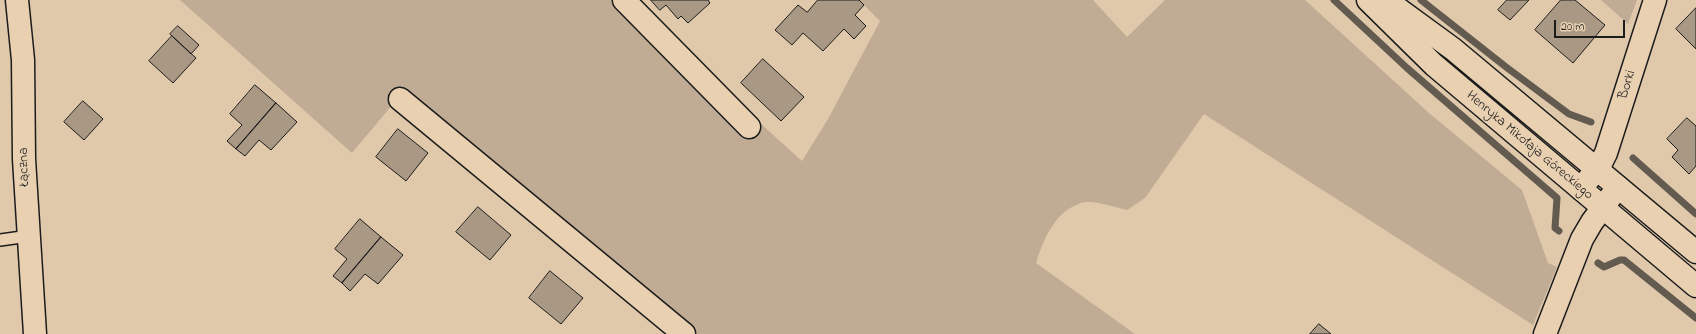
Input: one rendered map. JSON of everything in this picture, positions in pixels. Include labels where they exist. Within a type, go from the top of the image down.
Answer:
[{"type":"street","name":"Łączna","points":[[17,0],[23,60],[24,159],[35,334]]},
{"type":"street","points":[[624,0],[749,127]]},
{"type":"street","name":"Henryka Mikołaja Góreckiego","points":[[1368,0],[1427,59],[1696,286]]},
{"type":"street","name":"Henryka Mikołaja Góreckiego","points":[[1386,0],[1453,49],[1696,252]]},
{"type":"street","name":"Borki","points":[[1581,189],[1606,153],[1655,0]]},
{"type":"street","points":[[400,99],[684,334]]},
{"type":"street","points":[[1551,331],[1582,239],[1602,207],[1618,187]]},
{"type":"lane","points":[[0,240],[29,236]]},
{"type":"shaded area","points":[[180,0],[612,0],[740,135],[753,135],[761,124],[802,161],[828,119],[880,21],[859,0],[1093,0],[1127,37],[1165,0],[1305,0],[1429,113],[1522,190],[1548,263],[1557,267],[1533,325],[1204,114],[1145,198],[1127,210],[1091,202],[1081,203],[1072,207],[1051,227],[1036,263],[1135,334],[698,334],[540,205],[393,104],[352,153]]},
{"type":"shaded area","points":[[1601,0],[1637,0],[1628,24]]},
{"type":"building","points":[[651,0],[708,0],[710,3],[688,23],[681,16],[678,19],[666,5],[660,10]]},
{"type":"building","points":[[818,0],[859,0],[864,5],[855,15],[866,26],[854,39],[844,29],[823,51],[803,33],[792,45],[775,30],[798,5],[807,12]]},
{"type":"building","points":[[1507,0],[1529,0],[1510,20],[1498,10]]},
{"type":"building","points":[[1561,0],[1575,0],[1605,25],[1573,63],[1535,30]]},
{"type":"building","points":[[1696,8],[1696,49],[1676,29]]},
{"type":"building","points":[[178,26],[199,45],[191,54],[170,34]]},
{"type":"building","points":[[172,36],[196,58],[173,83],[149,61]]},
{"type":"building","points":[[763,59],[804,97],[781,121],[741,83]]},
{"type":"building","points":[[255,85],[276,103],[236,149],[227,141],[242,125],[230,114]]},
{"type":"building","points":[[83,101],[103,119],[84,140],[64,122]]},
{"type":"building","points":[[276,103],[297,122],[271,150],[259,140],[245,156],[236,149]]},
{"type":"building","points":[[1687,118],[1696,126],[1696,166],[1689,174],[1672,157],[1678,150],[1667,139]]},
{"type":"building","points":[[398,129],[428,153],[406,181],[376,157]]},
{"type":"building","points":[[478,207],[511,235],[490,260],[456,232]]},
{"type":"building","points":[[360,219],[381,237],[342,283],[333,276],[347,259],[335,249]]},
{"type":"building","points":[[381,237],[403,255],[378,284],[365,274],[350,291],[342,283]]},
{"type":"building","points":[[550,271],[583,298],[561,324],[529,298]]},
{"type":"building","points":[[1319,324],[1331,334],[1310,334]]},
{"type":"waterway","points":[[1334,0],[1407,68],[1557,198],[1555,228],[1559,231]]},
{"type":"waterway","points":[[1421,0],[1506,67],[1569,114],[1591,122]]},
{"type":"waterway","points":[[1633,158],[1696,214]]},
{"type":"waterway","points":[[1598,263],[1604,267],[1620,260],[1624,260],[1696,318]]}]
